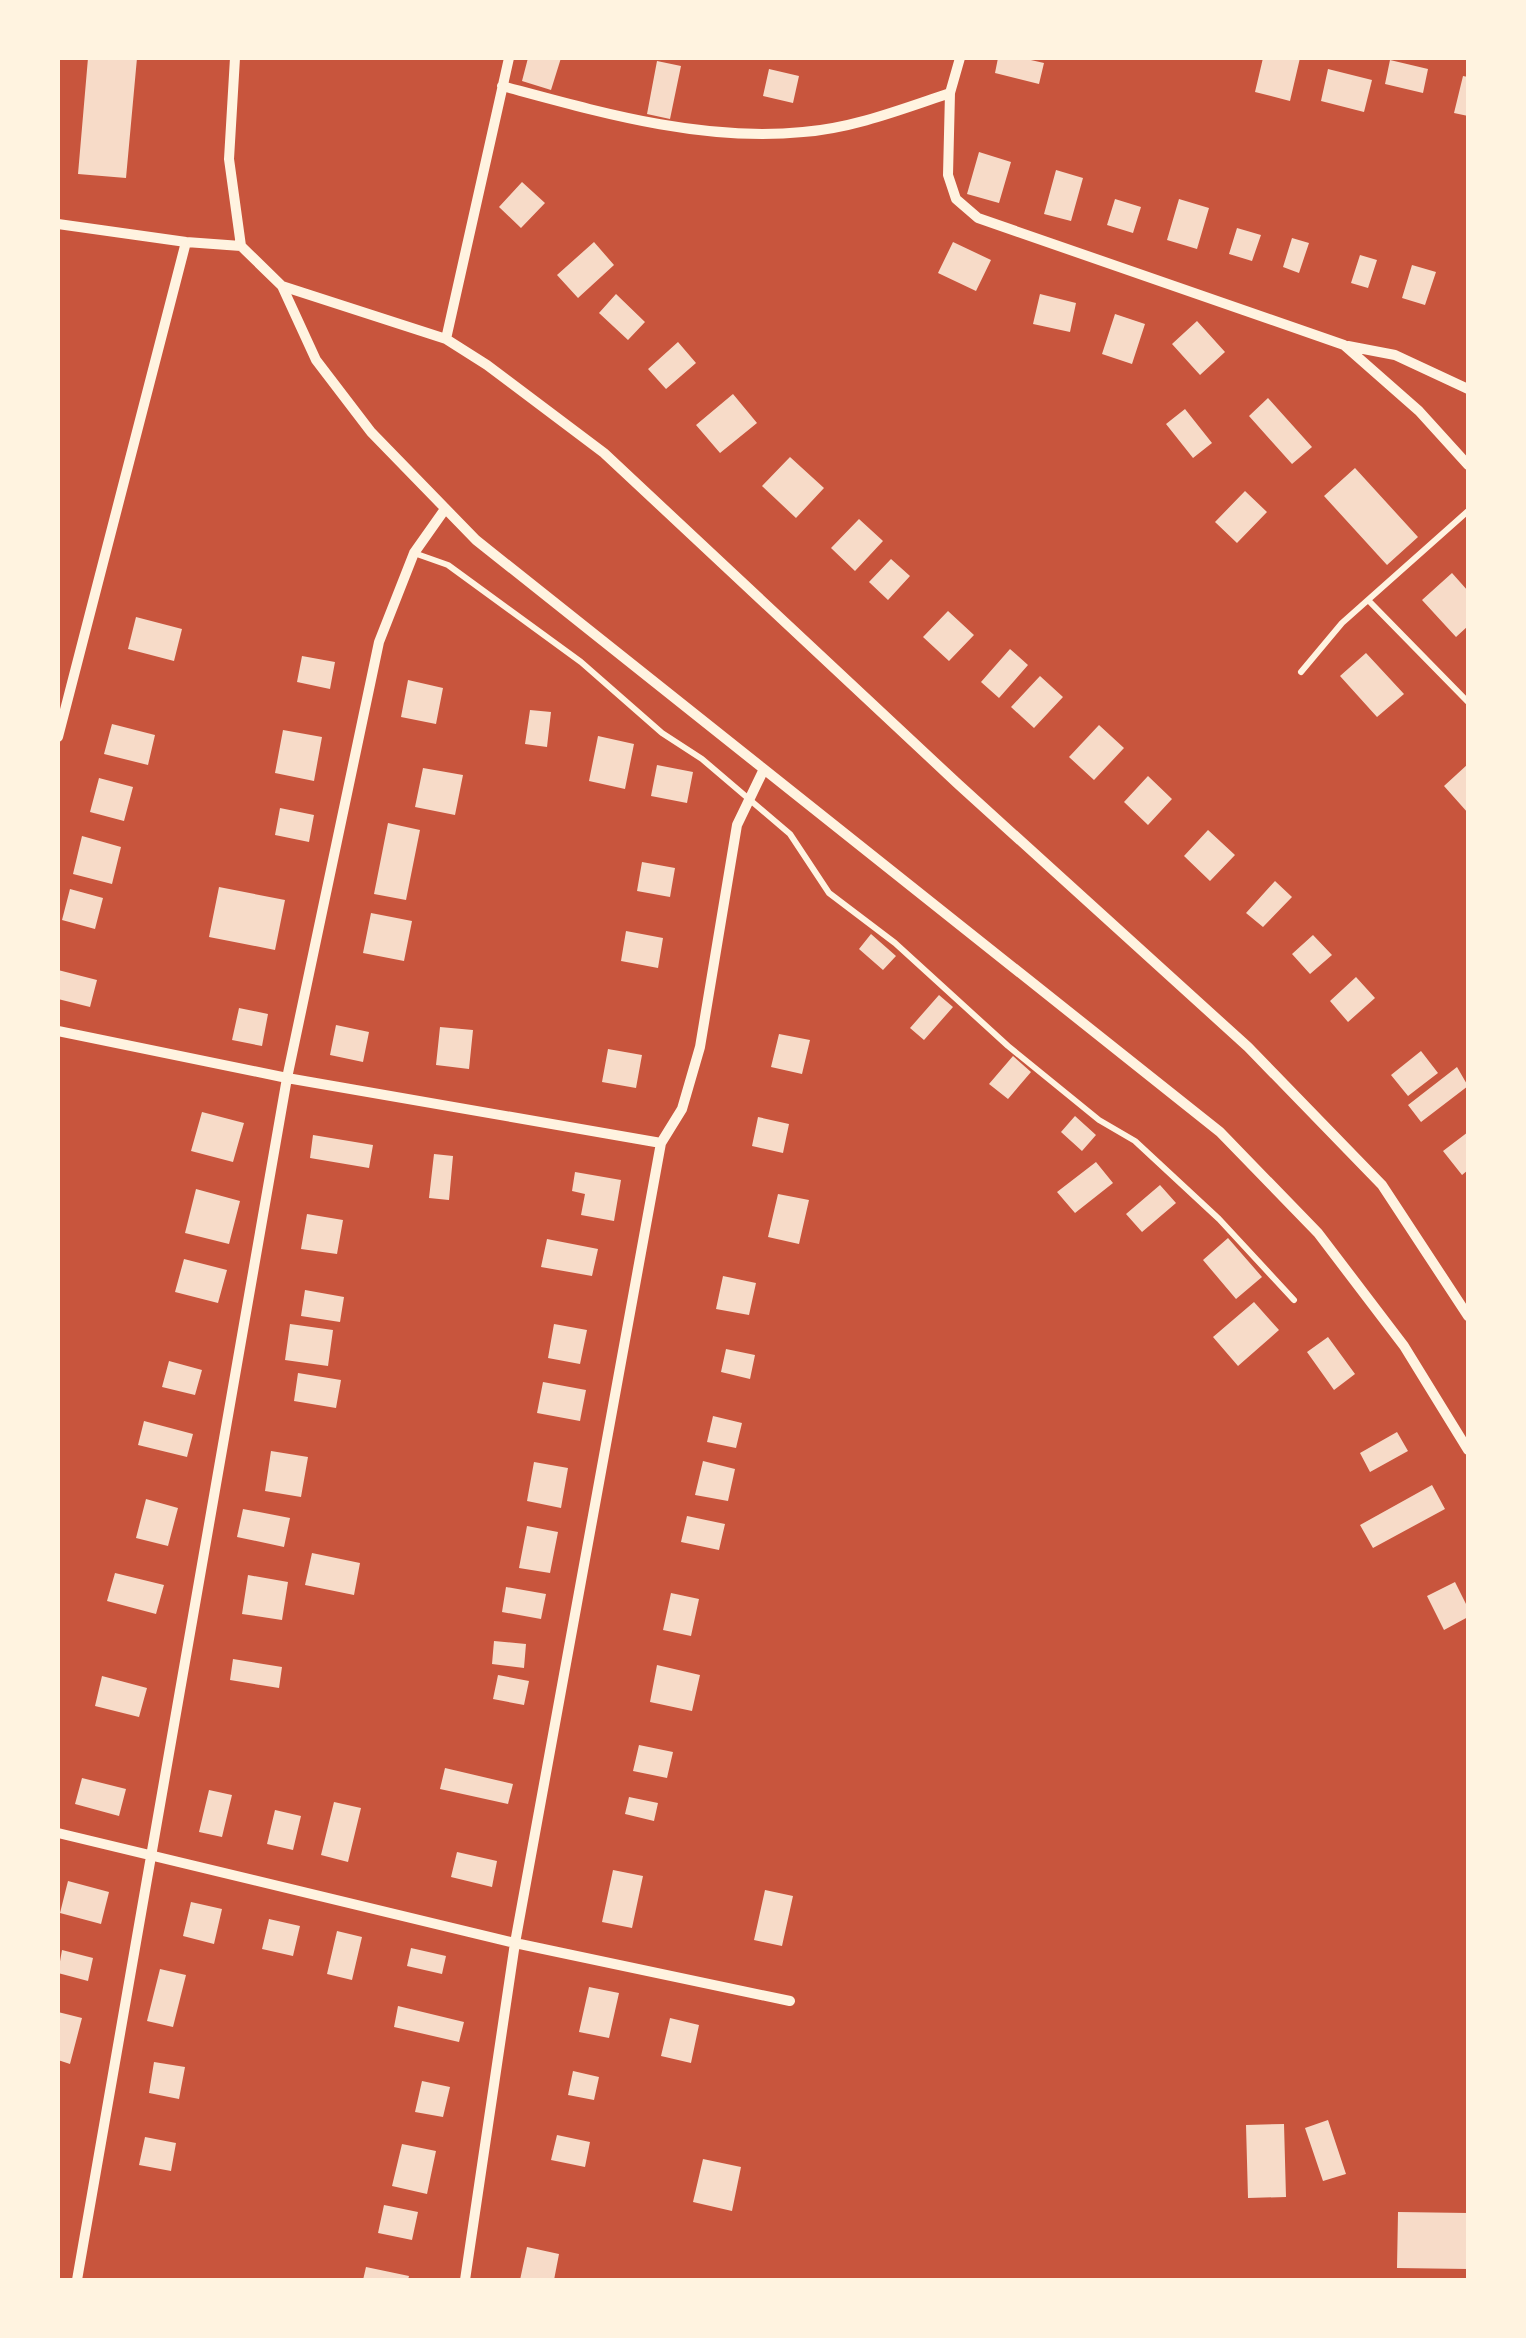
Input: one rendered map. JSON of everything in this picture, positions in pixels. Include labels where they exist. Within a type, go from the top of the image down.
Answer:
[{"type":"street","points":[[235,58],[230,159],[241,246],[282,286],[316,360],[371,432],[476,540],[1220,1132],[1318,1233],[1404,1346],[1468,1450]]},
{"type":"street","points":[[446,339],[509,58]]},
{"type":"street","points":[[960,58],[950,93],[948,176],[956,199],[978,218],[1344,345],[1394,354],[1468,390]]},
{"type":"street","points":[[502,86],[623,118],[728,132],[802,132],[868,121],[950,93]]},
{"type":"street","points":[[58,224],[241,246]]},
{"type":"street","points":[[58,737],[186,242]]},
{"type":"street","points":[[282,286],[446,339],[488,365],[604,453],[958,784],[1248,1047],[1382,1185],[1468,1316]]},
{"type":"street","points":[[1344,345],[1419,411],[1468,465]]},
{"type":"street","points":[[77,2280],[287,1078],[379,642],[414,554],[446,509]]},
{"type":"street","points":[[465,2280],[515,1943],[661,1144],[682,1109],[700,1047],[734,843],[748,798],[764,769]]},
{"type":"street","points":[[58,1031],[287,1078],[661,1144]]},
{"type":"street","points":[[58,1833],[515,1943],[790,2002]]},
{"type":"lane","points":[[1302,672],[1342,623],[1468,510]]},
{"type":"lane","points":[[414,554],[448,565],[580,662],[662,733],[702,759],[790,834],[829,893],[894,943],[1008,1046],[1099,1120],[1135,1140],[1219,1219],[1294,1300]]},
{"type":"lane","points":[[1369,601],[1468,702]]},
{"type":"building","points":[[88,58],[137,58],[126,178],[78,174]]},
{"type":"building","points":[[528,58],[561,58],[551,90],[522,81]]},
{"type":"building","points":[[998,58],[1044,63],[1039,84],[995,73]]},
{"type":"building","points":[[1263,58],[1300,58],[1290,101],[1255,92]]},
{"type":"building","points":[[1390,60],[1428,69],[1423,93],[1385,84]]},
{"type":"building","points":[[657,61],[681,66],[670,119],[647,114]]},
{"type":"building","points":[[769,69],[799,76],[793,103],[763,96]]},
{"type":"building","points":[[1328,69],[1372,80],[1364,112],[1321,101]]},
{"type":"building","points":[[1463,76],[1468,77],[1468,116],[1454,113]]},
{"type":"building","points":[[979,152],[1011,162],[999,203],[967,194]]},
{"type":"building","points":[[1056,170],[1083,178],[1071,221],[1044,214]]},
{"type":"building","points":[[522,182],[545,203],[521,228],[499,207]]},
{"type":"building","points":[[1115,199],[1141,207],[1133,233],[1107,225]]},
{"type":"building","points":[[1179,199],[1209,208],[1197,249],[1167,240]]},
{"type":"building","points":[[1237,228],[1261,235],[1252,261],[1229,254]]},
{"type":"building","points":[[1292,238],[1309,243],[1299,273],[1283,267]]},
{"type":"building","points":[[594,242],[614,265],[578,298],[557,275]]},
{"type":"building","points":[[953,242],[991,260],[976,291],[938,273]]},
{"type":"building","points":[[1360,255],[1377,260],[1368,288],[1351,283]]},
{"type":"building","points":[[1412,265],[1436,272],[1425,305],[1402,298]]},
{"type":"building","points":[[616,294],[645,322],[628,340],[599,313]]},
{"type":"building","points":[[1040,294],[1076,303],[1070,332],[1033,324]]},
{"type":"building","points":[[1115,314],[1145,324],[1132,364],[1102,354]]},
{"type":"building","points":[[1197,321],[1225,352],[1200,375],[1172,344]]},
{"type":"building","points":[[678,342],[696,363],[666,389],[648,369]]},
{"type":"building","points":[[733,394],[757,423],[720,453],[696,425]]},
{"type":"building","points":[[1268,398],[1312,447],[1292,464],[1249,416]]},
{"type":"building","points":[[1185,409],[1212,443],[1193,458],[1166,424]]},
{"type":"building","points":[[790,457],[824,488],[796,518],[762,486]]},
{"type":"building","points":[[1355,468],[1418,537],[1387,565],[1324,496]]},
{"type":"building","points":[[1245,491],[1267,512],[1237,543],[1215,522]]},
{"type":"building","points":[[859,519],[883,541],[855,571],[831,548]]},
{"type":"building","points":[[891,559],[910,576],[888,600],[869,582]]},
{"type":"building","points":[[1452,573],[1468,591],[1468,626],[1456,637],[1422,600]]},
{"type":"building","points":[[948,611],[974,635],[949,661],[923,637]]},
{"type":"building","points":[[136,617],[182,629],[174,661],[128,649]]},
{"type":"building","points":[[1010,649],[1028,665],[999,698],[981,682]]},
{"type":"building","points":[[1366,653],[1404,694],[1377,717],[1340,676]]},
{"type":"building","points":[[302,656],[335,662],[330,689],[297,682]]},
{"type":"building","points":[[1040,676],[1063,697],[1034,728],[1011,707]]},
{"type":"building","points":[[408,680],[443,688],[436,724],[401,717]]},
{"type":"building","points":[[530,710],[551,712],[547,747],[525,744]]},
{"type":"building","points":[[112,724],[155,735],[148,765],[104,754]]},
{"type":"building","points":[[1099,725],[1124,748],[1094,780],[1069,757]]},
{"type":"building","points":[[283,730],[322,737],[314,781],[275,773]]},
{"type":"building","points":[[598,736],[634,744],[625,789],[589,781]]},
{"type":"building","points":[[1468,764],[1468,813],[1444,786]]},
{"type":"building","points":[[657,765],[693,772],[687,803],[651,796]]},
{"type":"building","points":[[423,768],[463,775],[455,815],[415,807]]},
{"type":"building","points":[[1148,776],[1172,799],[1148,825],[1124,802]]},
{"type":"building","points":[[99,778],[133,787],[124,821],[90,812]]},
{"type":"building","points":[[280,808],[314,815],[309,842],[275,835]]},
{"type":"building","points":[[388,823],[420,830],[406,900],[374,894]]},
{"type":"building","points":[[1208,830],[1235,855],[1210,881],[1184,856]]},
{"type":"building","points":[[82,836],[121,847],[112,884],[73,874]]},
{"type":"building","points":[[642,862],[675,868],[670,897],[637,891]]},
{"type":"building","points":[[1275,881],[1292,897],[1263,927],[1246,913]]},
{"type":"building","points":[[219,887],[285,900],[275,950],[209,937]]},
{"type":"building","points":[[70,889],[103,898],[95,929],[62,920]]},
{"type":"building","points":[[371,913],[412,921],[404,961],[363,953]]},
{"type":"building","points":[[626,931],[663,938],[658,968],[621,961]]},
{"type":"building","points":[[871,934],[896,956],[883,970],[859,949]]},
{"type":"building","points":[[1313,935],[1332,955],[1310,974],[1292,954]]},
{"type":"building","points":[[58,970],[97,980],[90,1007],[58,999]]},
{"type":"building","points":[[1356,977],[1375,998],[1348,1022],[1330,1001]]},
{"type":"building","points":[[939,995],[953,1007],[924,1040],[910,1028]]},
{"type":"building","points":[[239,1008],[268,1014],[262,1046],[232,1040]]},
{"type":"building","points":[[336,1025],[369,1032],[363,1062],[330,1055]]},
{"type":"building","points":[[440,1027],[473,1030],[469,1069],[436,1065]]},
{"type":"building","points":[[779,1034],[810,1040],[802,1074],[771,1067]]},
{"type":"building","points":[[608,1049],[642,1055],[636,1088],[602,1082]]},
{"type":"building","points":[[1421,1051],[1438,1073],[1408,1096],[1391,1075]]},
{"type":"building","points":[[1013,1056],[1031,1072],[1008,1099],[989,1084]]},
{"type":"building","points":[[1457,1067],[1468,1086],[1421,1122],[1408,1105]]},
{"type":"building","points":[[202,1112],[244,1123],[233,1162],[191,1151]]},
{"type":"building","points":[[1075,1116],[1096,1135],[1082,1151],[1061,1132]]},
{"type":"building","points":[[758,1117],[789,1124],[783,1153],[752,1146]]},
{"type":"building","points":[[1468,1132],[1468,1170],[1462,1175],[1443,1151]]},
{"type":"building","points":[[313,1135],[373,1145],[369,1168],[310,1158]]},
{"type":"building","points":[[434,1154],[453,1156],[449,1200],[429,1198]]},
{"type":"building","points":[[1096,1162],[1113,1183],[1075,1213],[1057,1192]]},
{"type":"building","points":[[575,1172],[621,1180],[614,1221],[581,1215],[585,1194],[572,1191]]},
{"type":"building","points":[[1160,1185],[1176,1203],[1142,1232],[1126,1214]]},
{"type":"building","points":[[196,1189],[240,1201],[229,1244],[185,1233]]},
{"type":"building","points":[[778,1194],[809,1200],[799,1244],[768,1237]]},
{"type":"building","points":[[307,1214],[343,1220],[337,1254],[301,1249]]},
{"type":"building","points":[[1228,1238],[1262,1277],[1236,1299],[1203,1260]]},
{"type":"building","points":[[547,1239],[598,1249],[592,1276],[541,1267]]},
{"type":"building","points":[[184,1259],[227,1270],[218,1303],[175,1292]]},
{"type":"building","points":[[723,1276],[756,1283],[749,1315],[716,1309]]},
{"type":"building","points":[[305,1290],[344,1297],[340,1322],[301,1316]]},
{"type":"building","points":[[1254,1302],[1279,1330],[1238,1366],[1213,1337]]},
{"type":"building","points":[[290,1324],[333,1330],[328,1366],[285,1360]]},
{"type":"building","points":[[554,1324],[587,1330],[580,1364],[548,1358]]},
{"type":"building","points":[[1328,1337],[1355,1374],[1334,1390],[1307,1352]]},
{"type":"building","points":[[726,1349],[755,1355],[750,1379],[721,1372]]},
{"type":"building","points":[[169,1361],[202,1370],[195,1395],[162,1387]]},
{"type":"building","points":[[298,1373],[341,1380],[336,1408],[294,1401]]},
{"type":"building","points":[[543,1382],[586,1390],[580,1421],[537,1413]]},
{"type":"building","points":[[713,1416],[742,1423],[736,1448],[707,1442]]},
{"type":"building","points":[[144,1421],[193,1434],[187,1457],[138,1445]]},
{"type":"building","points":[[1397,1432],[1408,1451],[1370,1472],[1360,1453]]},
{"type":"building","points":[[271,1451],[308,1457],[301,1497],[265,1491]]},
{"type":"building","points":[[703,1461],[735,1469],[728,1501],[695,1495]]},
{"type":"building","points":[[534,1462],[568,1468],[561,1508],[527,1501]]},
{"type":"building","points":[[1432,1485],[1445,1509],[1373,1548],[1360,1525]]},
{"type":"building","points":[[146,1499],[178,1508],[168,1546],[136,1538]]},
{"type":"building","points":[[243,1509],[290,1518],[284,1547],[237,1537]]},
{"type":"building","points":[[687,1516],[725,1524],[719,1550],[681,1542]]},
{"type":"building","points":[[527,1526],[558,1532],[550,1573],[519,1568]]},
{"type":"building","points":[[312,1553],[360,1563],[354,1595],[305,1585]]},
{"type":"building","points":[[115,1573],[164,1585],[156,1614],[107,1601]]},
{"type":"building","points":[[248,1575],[288,1582],[282,1620],[242,1614]]},
{"type":"building","points":[[1455,1582],[1468,1608],[1468,1617],[1444,1630],[1427,1596]]},
{"type":"building","points":[[506,1587],[546,1594],[541,1619],[502,1612]]},
{"type":"building","points":[[671,1593],[699,1599],[691,1636],[663,1630]]},
{"type":"building","points":[[494,1641],[526,1644],[524,1668],[492,1664]]},
{"type":"building","points":[[233,1659],[282,1667],[279,1688],[230,1680]]},
{"type":"building","points":[[657,1665],[700,1675],[692,1711],[650,1702]]},
{"type":"building","points":[[498,1675],[529,1681],[524,1705],[493,1699]]},
{"type":"building","points":[[102,1676],[147,1688],[139,1717],[95,1706]]},
{"type":"building","points":[[639,1745],[673,1752],[667,1778],[633,1771]]},
{"type":"building","points":[[445,1768],[513,1784],[508,1804],[440,1789]]},
{"type":"building","points":[[82,1778],[126,1789],[119,1816],[75,1804]]},
{"type":"building","points":[[209,1790],[232,1795],[222,1837],[199,1832]]},
{"type":"building","points":[[629,1797],[658,1803],[654,1821],[625,1814]]},
{"type":"building","points":[[334,1802],[361,1808],[348,1862],[321,1855]]},
{"type":"building","points":[[275,1810],[301,1816],[293,1850],[267,1844]]},
{"type":"building","points":[[457,1852],[497,1861],[492,1887],[451,1877]]},
{"type":"building","points":[[613,1870],[643,1876],[632,1928],[602,1922]]},
{"type":"building","points":[[68,1881],[109,1892],[101,1924],[60,1913]]},
{"type":"building","points":[[765,1890],[793,1896],[782,1946],[754,1940]]},
{"type":"building","points":[[191,1902],[222,1909],[214,1944],[183,1936]]},
{"type":"building","points":[[269,1919],[300,1926],[293,1956],[262,1949]]},
{"type":"building","points":[[337,1931],[362,1937],[352,1980],[327,1974]]},
{"type":"building","points":[[411,1948],[446,1956],[442,1974],[407,1966]]},
{"type":"building","points":[[62,1950],[93,1958],[88,1981],[58,1973]]},
{"type":"building","points":[[160,1969],[186,1975],[173,2027],[147,2021]]},
{"type":"building","points":[[589,1987],[619,1993],[609,2038],[579,2032]]},
{"type":"building","points":[[398,2006],[464,2022],[459,2042],[394,2027]]},
{"type":"building","points":[[58,2012],[82,2018],[70,2064],[58,2060]]},
{"type":"building","points":[[670,2018],[699,2025],[691,2063],[661,2056]]},
{"type":"building","points":[[154,2062],[185,2067],[179,2099],[149,2093]]},
{"type":"building","points":[[573,2071],[599,2077],[594,2100],[568,2095]]},
{"type":"building","points":[[422,2081],[450,2087],[443,2117],[415,2112]]},
{"type":"building","points":[[1328,2120],[1346,2174],[1323,2181],[1305,2128]]},
{"type":"building","points":[[1284,2124],[1286,2197],[1248,2198],[1246,2125]]},
{"type":"building","points":[[557,2135],[590,2142],[585,2167],[551,2160]]},
{"type":"building","points":[[145,2137],[176,2143],[171,2171],[139,2165]]},
{"type":"building","points":[[402,2144],[436,2151],[427,2194],[392,2186]]},
{"type":"building","points":[[703,2159],[741,2167],[732,2211],[693,2202]]},
{"type":"building","points":[[384,2205],[418,2212],[412,2240],[378,2233]]},
{"type":"building","points":[[1398,2212],[1468,2213],[1468,2269],[1397,2268]]},
{"type":"building","points":[[527,2247],[559,2254],[554,2280],[520,2280]]},
{"type":"building","points":[[366,2267],[409,2276],[408,2280],[363,2280]]}]
